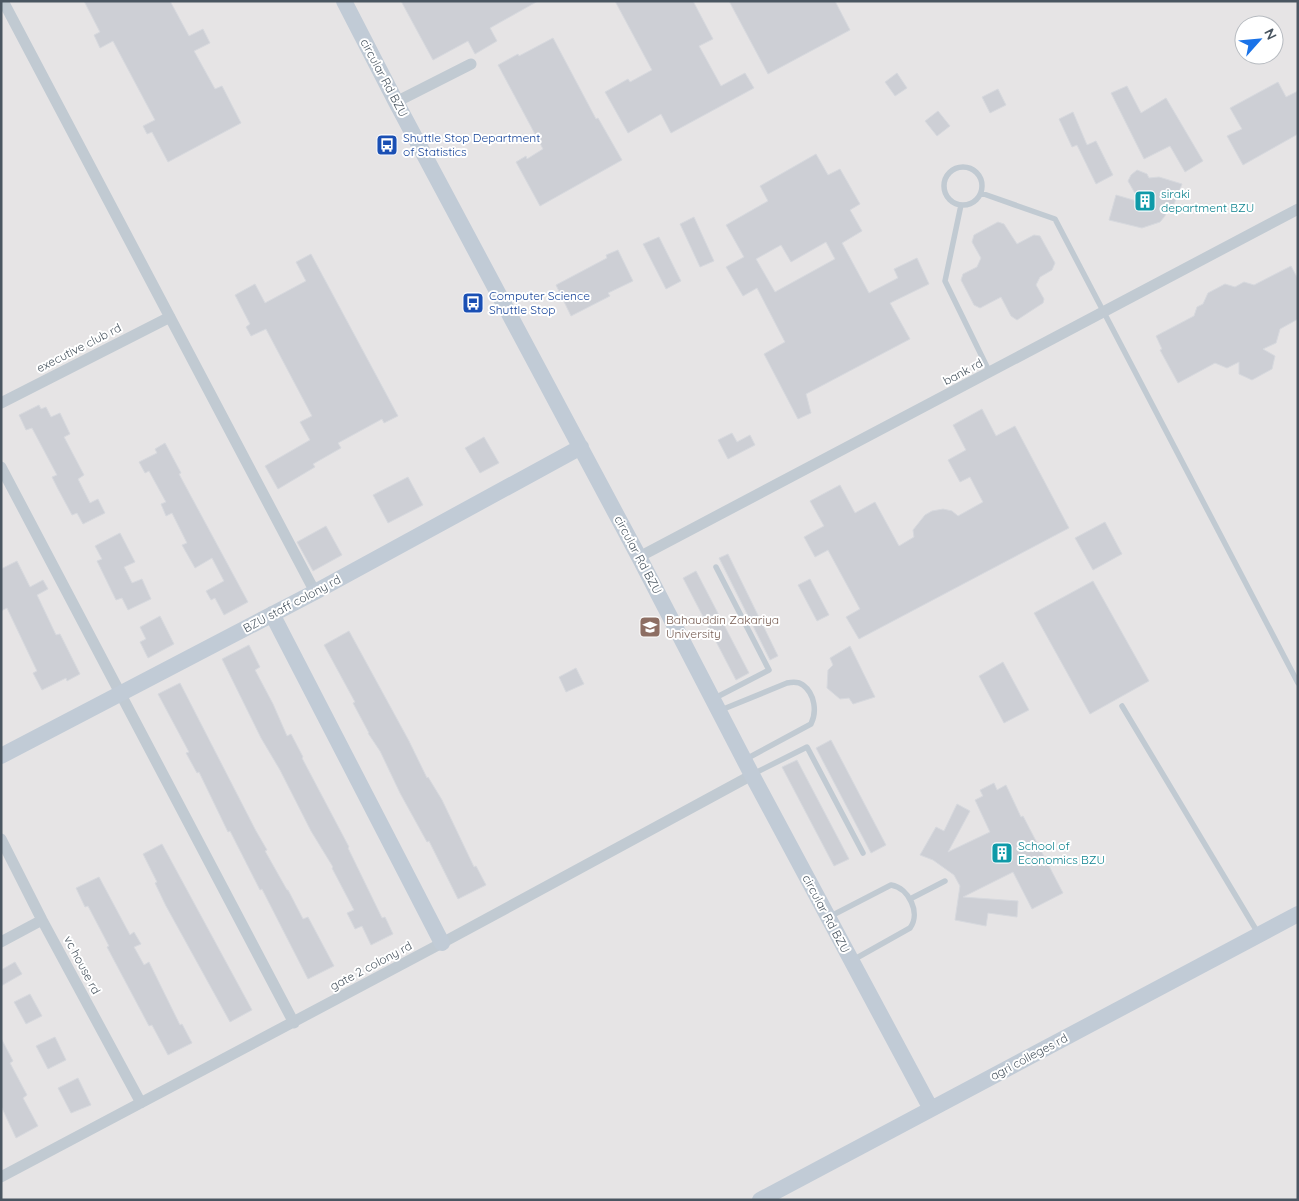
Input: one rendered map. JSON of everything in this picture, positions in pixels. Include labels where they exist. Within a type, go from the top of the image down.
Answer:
[{"type":"street","points":[[3,1],[315,592]]},
{"type":"street","name":"circular Rd BZU","points":[[344,1],[639,557],[744,760],[931,1109]]},
{"type":"street","points":[[396,102],[471,64]]},
{"type":"street","name":"bank rd","points":[[639,557],[1298,209]]},
{"type":"street","name":"executive club rd","points":[[1,404],[170,317]]},
{"type":"street","name":"BZU staff colony rd","points":[[1,756],[315,592],[581,447]]},
{"type":"street","points":[[1,467],[294,1022]]},
{"type":"street","points":[[272,614],[442,943]]},
{"type":"street","name":"gate 2 colony rd","points":[[2,1176],[442,943],[752,775]]},
{"type":"street","name":"vc house rd","points":[[1,840],[141,1103]]},
{"type":"street","name":"agri colleges rd","points":[[760,1200],[1298,914]]},
{"type":"street","points":[[1,942],[42,920]]},
{"type":"lane","points":[[964,167],[975,171],[982,181],[981,193],[973,202],[961,205],[950,201],[944,191],[945,179],[953,170],[964,167]]},
{"type":"lane","points":[[981,193],[1055,220],[1298,683]]},
{"type":"lane","points":[[961,205],[945,281],[990,373]]},
{"type":"lane","points":[[716,567],[769,670],[716,705]]},
{"type":"lane","points":[[716,705],[786,683],[795,682],[803,685],[809,692],[815,706],[816,715],[812,724],[744,760]]},
{"type":"lane","points":[[1122,706],[1259,935]]},
{"type":"lane","points":[[752,775],[807,747],[863,854]]},
{"type":"lane","points":[[910,899],[945,881]]},
{"type":"lane","points":[[828,917],[891,885],[898,886],[910,899],[914,911],[914,922],[910,928],[851,961]]},
{"type":"shaded area","name":"Bahauddin Zakariya University","points":[[1,1],[1298,1],[1298,1200],[1,1200]]},
{"type":"building","points":[[84,1],[170,1],[189,36],[203,29],[210,43],[194,51],[215,89],[222,86],[241,123],[168,162],[152,132],[147,134],[143,126],[155,120],[113,41],[100,48],[94,35],[100,32]]},
{"type":"building","points":[[401,1],[538,1],[490,28],[497,41],[475,54],[468,41],[433,60]]},
{"type":"building","points":[[615,1],[693,1],[713,39],[699,46],[721,86],[745,73],[754,88],[671,133],[661,114],[628,133],[605,92],[628,79],[630,82],[652,70]]},
{"type":"building","points":[[729,1],[835,1],[850,30],[768,74]]},
{"type":"building","points":[[553,38],[596,119],[598,118],[622,160],[540,206],[516,162],[526,156],[527,159],[543,149],[498,65]]},
{"type":"building","points":[[897,73],[907,88],[895,96],[885,82]]},
{"type":"building","points":[[1278,82],[1286,97],[1298,91],[1298,134],[1243,165],[1227,136],[1242,129],[1230,108]]},
{"type":"building","points":[[1127,86],[1141,113],[1166,98],[1203,161],[1185,172],[1170,146],[1144,159],[1111,93]]},
{"type":"building","points":[[998,89],[1006,105],[990,113],[982,97]]},
{"type":"building","points":[[938,111],[950,126],[937,136],[925,121]]},
{"type":"building","points":[[1073,112],[1087,145],[1096,141],[1113,175],[1096,184],[1077,145],[1072,147],[1059,119]]},
{"type":"building","points":[[816,154],[828,175],[840,169],[860,204],[850,210],[862,231],[842,243],[869,293],[898,278],[894,269],[917,258],[929,284],[890,303],[910,339],[806,394],[811,413],[798,419],[764,354],[785,342],[757,288],[743,296],[726,267],[744,257],[726,225],[768,201],[760,186]],"holes":[[[826,242],[835,259],[775,292],[756,259],[781,245],[791,262]]]},
{"type":"building","name":"siraki department BZU","points":[[1137,170],[1147,174],[1149,178],[1159,177],[1182,184],[1174,204],[1167,207],[1165,216],[1160,222],[1142,228],[1109,220],[1116,195],[1140,202],[1128,181]]},
{"type":"building","points":[[694,217],[714,261],[700,267],[680,224]]},
{"type":"building","points":[[998,222],[1004,224],[1017,244],[1034,235],[1040,236],[1055,263],[1052,270],[1040,277],[1036,285],[1044,299],[1043,303],[1017,320],[1011,316],[1001,297],[980,308],[974,305],[961,280],[963,274],[977,267],[981,258],[972,242],[974,235]]},
{"type":"building","points":[[659,237],[681,281],[666,289],[643,244]]},
{"type":"building","points":[[618,250],[633,281],[608,293],[610,296],[571,316],[556,285],[607,258],[606,255]]},
{"type":"building","points":[[311,254],[398,416],[384,423],[382,419],[338,443],[341,448],[313,464],[315,467],[278,489],[265,466],[310,440],[300,422],[312,416],[266,329],[251,336],[246,327],[250,324],[235,295],[255,284],[265,303],[306,281],[296,262]]},
{"type":"building","points":[[1291,266],[1298,279],[1298,319],[1280,329],[1276,343],[1263,349],[1275,356],[1272,369],[1252,380],[1239,374],[1239,362],[1227,368],[1215,363],[1178,383],[1160,350],[1162,349],[1156,336],[1194,316],[1197,307],[1203,304],[1208,293],[1225,284],[1235,287],[1244,282],[1254,285]]},
{"type":"building","points":[[39,405],[41,409],[46,407],[51,417],[60,413],[70,434],[64,437],[84,475],[78,479],[90,503],[98,499],[105,513],[83,524],[77,513],[72,515],[52,477],[57,475],[32,428],[26,430],[19,415]]},
{"type":"building","points":[[982,409],[996,436],[1015,426],[1069,528],[859,639],[846,617],[860,609],[828,550],[815,557],[804,537],[824,526],[810,501],[840,485],[855,513],[875,502],[899,546],[914,537],[913,530],[925,515],[932,511],[943,509],[952,511],[958,516],[983,502],[970,477],[960,482],[948,460],[966,450],[953,425]]},
{"type":"building","points":[[732,433],[737,442],[750,435],[755,445],[728,459],[718,440]]},
{"type":"building","points":[[484,437],[499,463],[480,473],[465,448]]},
{"type":"building","points":[[165,443],[181,473],[179,474],[248,602],[224,615],[215,598],[211,600],[206,591],[224,581],[212,558],[195,568],[182,545],[187,543],[172,513],[166,516],[161,504],[166,502],[149,471],[145,473],[139,462],[157,453],[155,449]]},
{"type":"building","points":[[408,477],[423,505],[388,523],[373,495]]},
{"type":"building","points":[[1105,522],[1122,554],[1093,570],[1075,538]]},
{"type":"building","points":[[326,526],[342,555],[313,571],[297,542]]},
{"type":"building","points":[[120,533],[135,562],[124,567],[132,583],[142,579],[151,599],[128,610],[122,598],[116,600],[97,561],[102,559],[95,546]]},
{"type":"building","points":[[728,554],[778,656],[770,660],[719,558]]},
{"type":"building","points":[[17,561],[30,587],[43,580],[48,589],[37,595],[56,635],[60,634],[80,674],[67,681],[66,678],[42,690],[33,673],[37,671],[7,608],[1,611],[1,569]]},
{"type":"building","points":[[696,571],[749,673],[736,680],[683,578]]},
{"type":"building","points":[[810,579],[829,615],[817,621],[798,585]]},
{"type":"building","points":[[1093,581],[1149,681],[1090,714],[1034,613]]},
{"type":"building","points":[[160,616],[174,644],[148,658],[140,642],[146,639],[140,627]]},
{"type":"building","points":[[349,631],[427,778],[442,800],[474,867],[476,866],[486,885],[458,899],[429,841],[427,842],[400,793],[380,751],[368,733],[353,703],[355,702],[324,645]]},
{"type":"building","points":[[249,645],[260,667],[255,670],[287,736],[291,734],[349,847],[382,918],[385,917],[393,934],[371,945],[362,926],[355,929],[347,913],[354,910],[333,867],[311,831],[280,770],[261,738],[222,659]]},
{"type":"building","points":[[850,646],[875,697],[853,704],[849,698],[840,699],[827,688],[828,670],[833,665],[830,658]]},
{"type":"building","points":[[1003,662],[1029,710],[1004,723],[979,676]]},
{"type":"building","points":[[576,668],[584,684],[566,692],[559,677]]},
{"type":"building","points":[[180,683],[267,850],[265,851],[303,919],[308,917],[334,966],[308,979],[262,889],[260,890],[230,831],[228,832],[199,772],[197,773],[186,753],[189,752],[158,694]]},
{"type":"building","points":[[831,740],[886,845],[871,853],[816,748]]},
{"type":"building","points":[[797,760],[849,859],[834,866],[782,767]]},
{"type":"building","name":"School of Economics BZU","points":[[994,783],[997,790],[1006,785],[1021,817],[1023,816],[1063,893],[1032,909],[1013,872],[963,897],[1018,901],[1017,917],[988,913],[986,926],[955,920],[960,886],[954,875],[933,860],[920,855],[936,827],[944,831],[957,804],[970,811],[948,852],[990,832],[975,800],[983,796],[980,790]]},
{"type":"building","points":[[162,844],[252,1010],[230,1022],[166,906],[143,854]]},
{"type":"building","points":[[99,877],[130,935],[134,932],[141,944],[134,947],[144,965],[149,962],[180,1025],[182,1024],[192,1043],[168,1055],[152,1025],[149,1026],[107,947],[109,946],[88,906],[85,907],[76,888]]},
{"type":"building","points":[[15,962],[22,974],[1,986],[1,970]]},
{"type":"building","points":[[30,994],[42,1016],[26,1024],[14,1002]]},
{"type":"building","points":[[55,1037],[66,1060],[48,1069],[36,1046]]},
{"type":"building","points":[[1,1038],[13,1061],[10,1063],[27,1095],[23,1098],[38,1126],[16,1138],[1,1106]]},
{"type":"building","points":[[78,1078],[91,1105],[71,1113],[58,1088]]},
{"type":"place","name":"Shuttle Stop Department of Statistics","points":[[387,145]]},
{"type":"place","name":"siraki department BZU","points":[[1145,201]]},
{"type":"place","name":"Computer Science Shuttle Stop","points":[[473,303]]},
{"type":"place","name":"Bahauddin Zakariya University","points":[[650,627]]},
{"type":"place","name":"School of Economics BZU","points":[[1002,853]]}]
